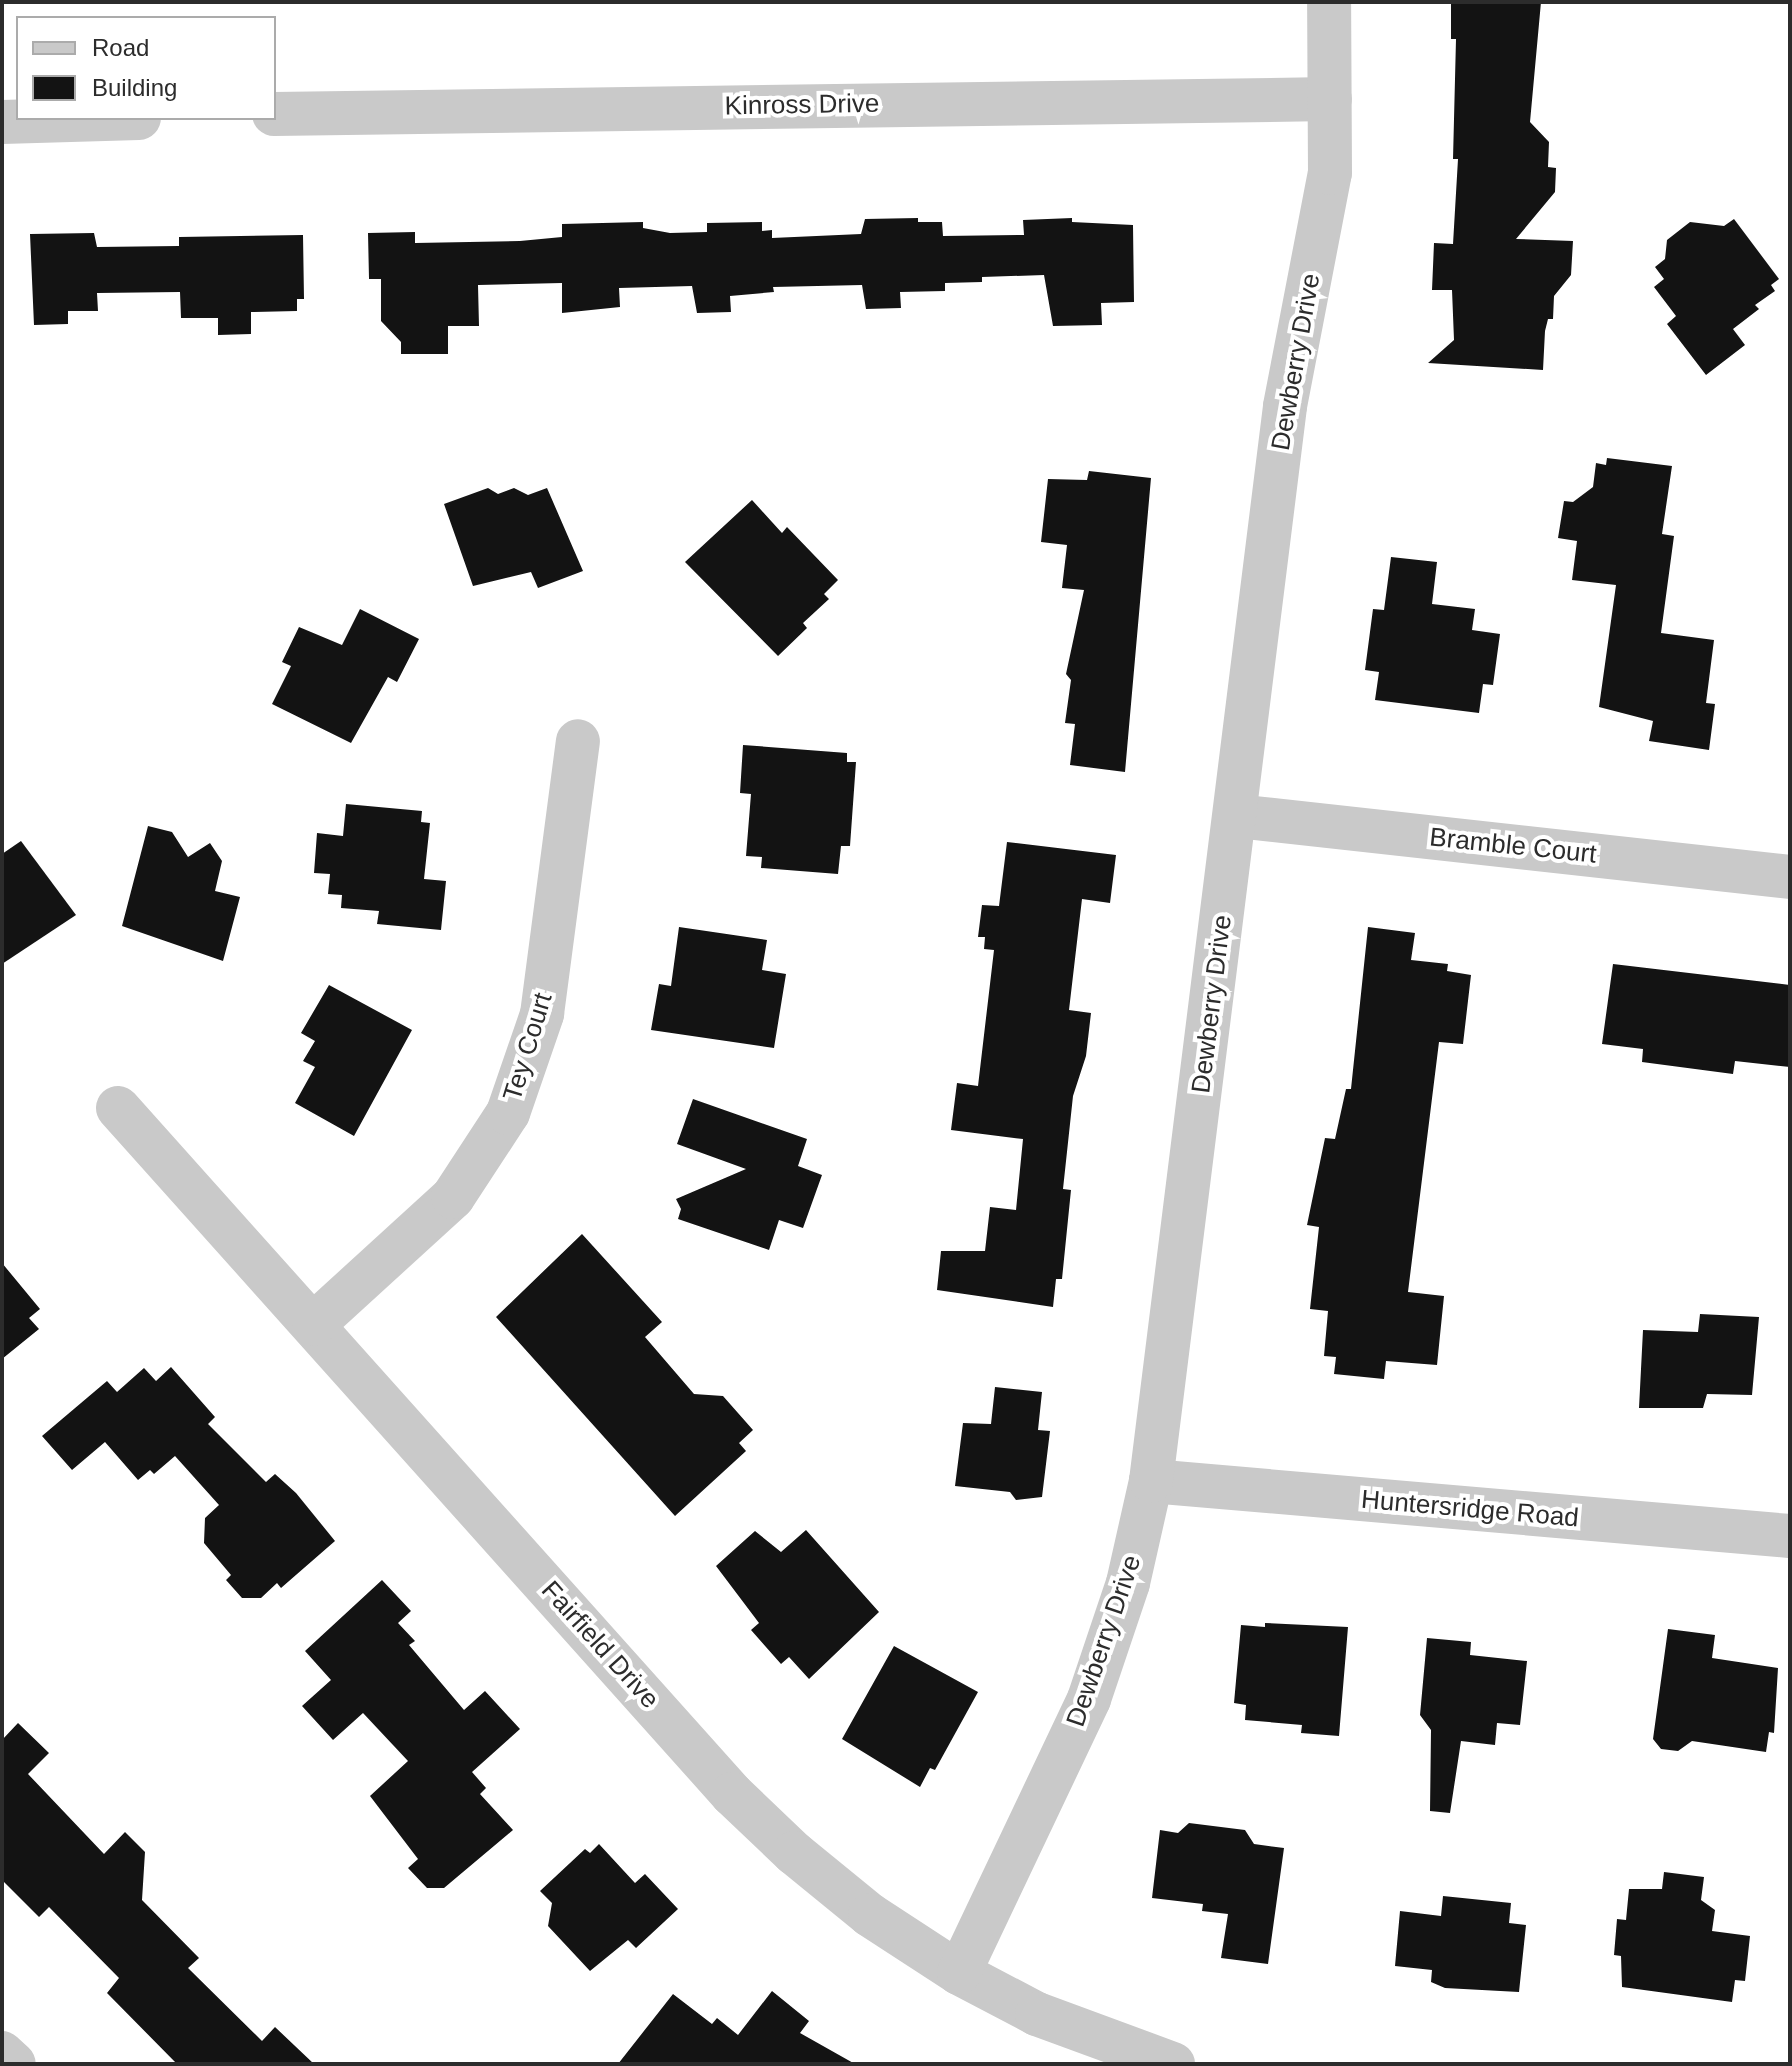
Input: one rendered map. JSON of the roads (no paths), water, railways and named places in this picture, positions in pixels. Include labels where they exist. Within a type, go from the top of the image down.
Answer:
[{"type":"street","name":"Dewberry Drive","points":[[959,1973],[1089,1699],[1128,1583],[1151,1481],[1285,406],[1330,173],[1329,2]]},
{"type":"street","name":"Kinross Drive","points":[[276,114],[1330,99]]},
{"type":"street","points":[[2,122],[70,120]]},
{"type":"street","name":"Tey Court","points":[[314,1324],[453,1197],[508,1113],[542,1014],[578,741]]},
{"type":"street","name":"Bramble Court","points":[[1236,816],[1790,877]]},
{"type":"street","name":"Fairfield Drive","points":[[118,1108],[732,1794],[870,1915],[959,1973],[1104,2042],[1173,2064]]},
{"type":"street","name":"Huntersridge Road","points":[[1151,1481],[1790,1536]]},
{"type":"street","points":[[2,2053],[14,2064]]}]
